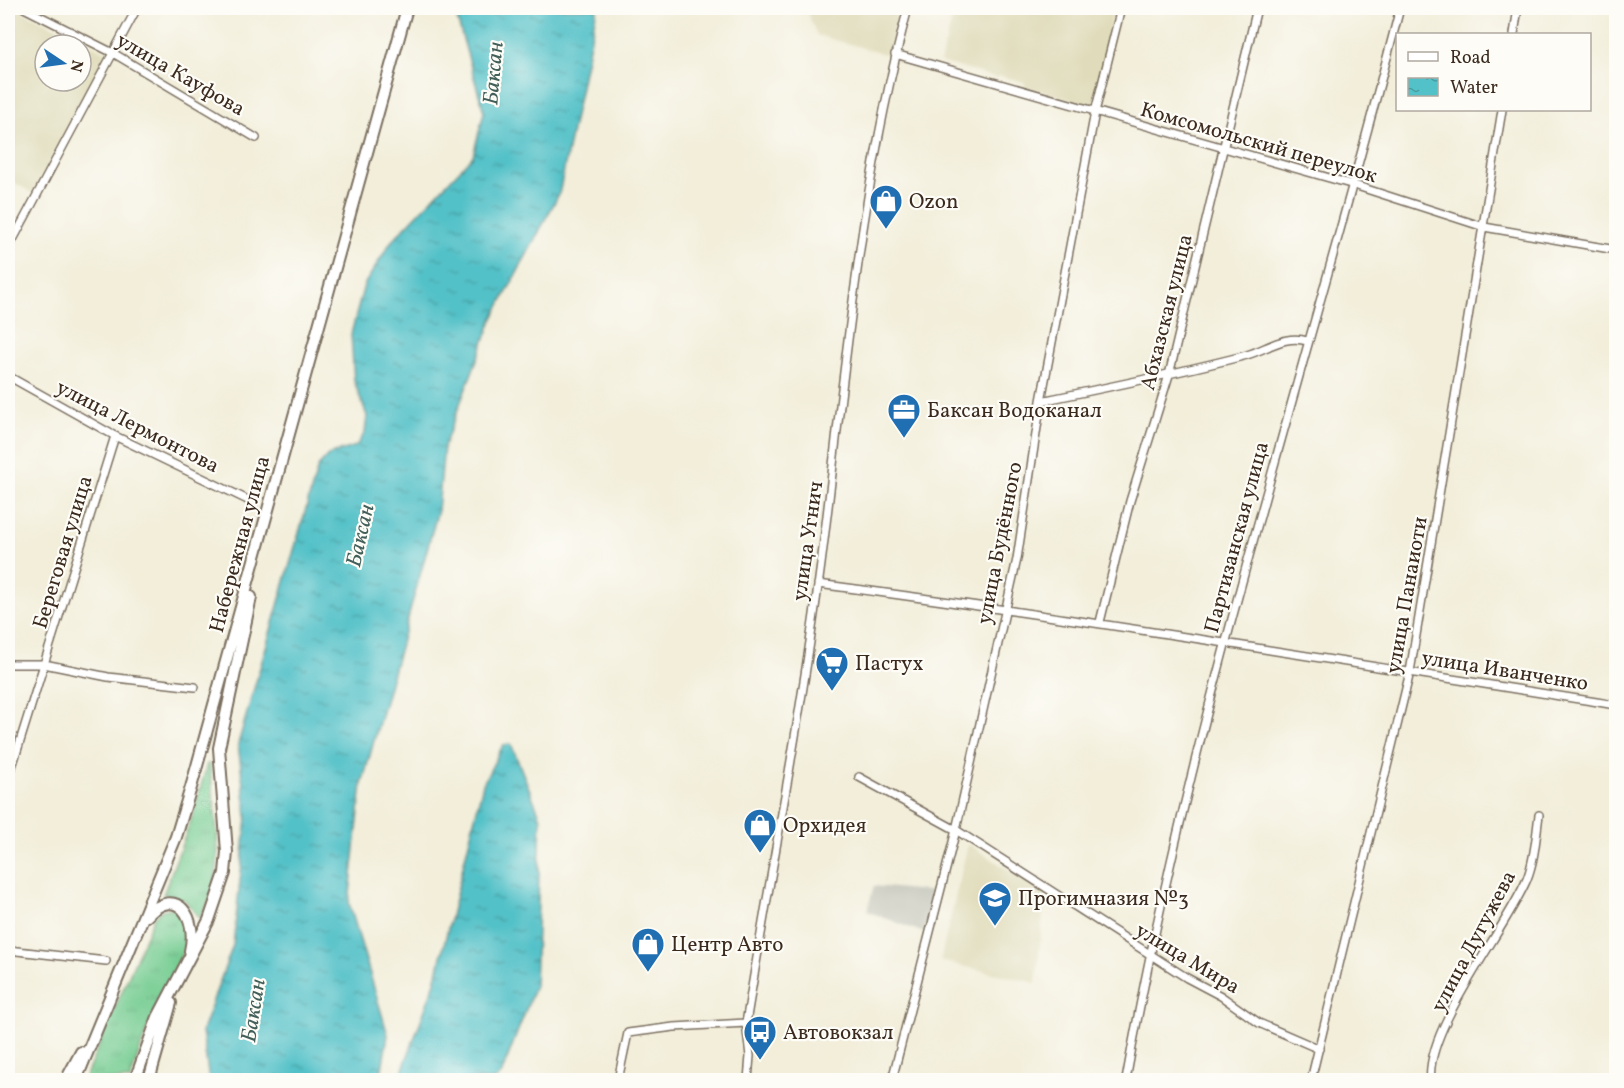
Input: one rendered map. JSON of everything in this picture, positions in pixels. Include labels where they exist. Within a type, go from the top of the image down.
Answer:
[{"type":"main road","name":"Набережная улица","points":[[76,1080],[176,837],[256,558],[407,8]]},
{"type":"main road","points":[[135,1080],[158,1017],[209,920],[225,873],[227,852],[219,748],[252,597],[256,558]]},
{"type":"main road","points":[[143,920],[152,910],[167,905],[182,908],[187,913],[193,929],[186,966]]},
{"type":"main road","points":[[149,1080],[177,984]]},
{"type":"main road","points":[[66,1080],[94,1032]]},
{"type":"street","name":"улица Кауфова","points":[[24,8],[113,53],[256,138]]},
{"type":"street","points":[[8,249],[138,8]]},
{"type":"street","name":"улица Угнич","points":[[748,1080],[750,1056],[746,1023],[818,584],[865,206],[895,54],[908,8]]},
{"type":"street","name":"улица Будённого","points":[[892,1080],[956,830],[1017,559],[1041,401],[1095,112],[1121,8]]},
{"type":"street","name":"Абхазская улица","points":[[1100,622],[1130,501],[1169,375],[1257,8]]},
{"type":"street","name":"Партизанская улица","points":[[1126,1080],[1149,954],[1224,644],[1307,341],[1354,186],[1400,8]]},
{"type":"street","points":[[1514,33],[1518,8]]},
{"type":"street","name":"Комсомольский переулок","points":[[895,54],[1354,186],[1484,227],[1617,249]]},
{"type":"street","name":"улица Панаиоти","points":[[1311,1080],[1410,672],[1502,111]]},
{"type":"street","points":[[1041,401],[1169,375],[1264,350],[1286,339],[1297,338],[1307,341]]},
{"type":"street","name":"улица Лермонтова","points":[[8,376],[115,436],[254,503]]},
{"type":"street","name":"Береговая улица","points":[[8,780],[115,436]]},
{"type":"street","name":"улица Иванченко","points":[[818,584],[1100,622],[1224,644],[1617,705]]},
{"type":"street","points":[[8,664],[44,664],[108,677],[195,687]]},
{"type":"street","name":"улица Мира","points":[[859,777],[956,830],[1149,954],[1221,996],[1259,1023],[1319,1049]]},
{"type":"street","name":"улица Дугужева","points":[[1431,1080],[1438,1040],[1464,987],[1527,879],[1539,815]]},
{"type":"street","points":[[8,950],[106,961]]},
{"type":"street","points":[[618,1080],[628,1032],[746,1023]]},
{"type":"shaded area","points":[[8,8],[15,8],[66,33],[33,33],[33,93],[86,93],[34,194],[8,179]]},
{"type":"shaded area","points":[[805,8],[901,8],[888,55],[817,35]]},
{"type":"shaded area","points":[[955,8],[1114,8],[1106,42],[1108,50],[1094,106],[1025,87],[1024,82],[1000,76],[997,78],[940,62]]},
{"type":"shaded area","points":[[93,46],[107,53],[93,80]]},
{"type":"shaded area","name":"Прогимназия №3","points":[[968,844],[1045,893],[1036,983],[940,961]]},
{"type":"shaded area","points":[[874,886],[937,892],[924,933],[867,911]]},
{"type":"green space","points":[[207,764],[210,764],[216,823],[217,863],[215,882],[209,901],[199,918],[185,900],[163,895],[193,815]]},
{"type":"green space","points":[[173,908],[189,921],[188,940],[146,1032],[130,1080],[84,1080],[154,917],[162,910]]},
{"type":"water","name":"Баксан","points":[[454,8],[597,8],[559,194],[492,320],[444,446],[438,510],[362,784],[349,903],[388,1035],[380,1080],[209,1080],[202,1031],[233,945],[247,817],[238,744],[318,467],[329,455],[356,446],[365,433],[367,416],[354,381],[351,334],[364,285],[391,242],[473,156],[484,112]]},
{"type":"water","points":[[511,744],[541,818],[535,986],[501,1075],[495,1080],[399,1080],[435,982],[483,784],[503,745]]},
{"type":"place","name":"Ozon","points":[[886,230]]},
{"type":"place","name":"Баксан Водоканал","points":[[904,439]]},
{"type":"place","name":"Пастух","points":[[832,692]]},
{"type":"place","name":"Орхидея","points":[[760,854]]},
{"type":"place","name":"Прогимназия №3","points":[[995,927]]},
{"type":"place","name":"Центр Авто","points":[[648,973]]},
{"type":"place","name":"Автовокзал","points":[[760,1061]]}]
